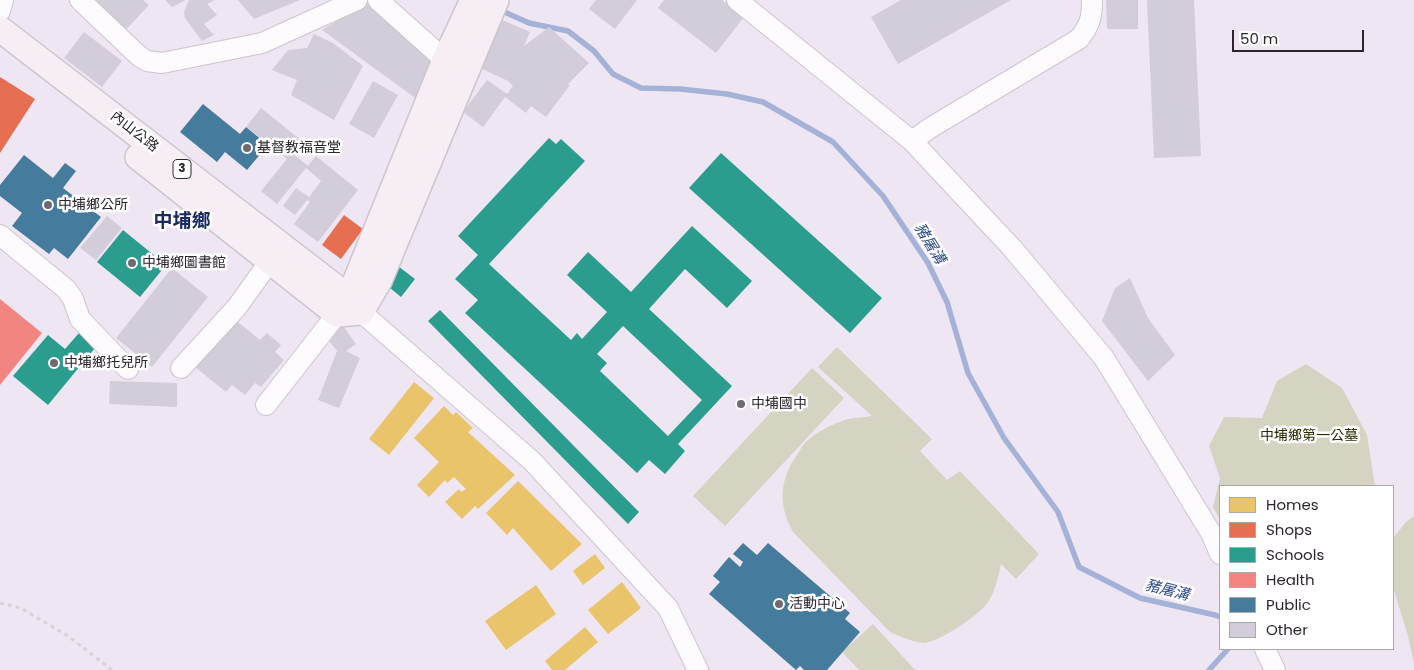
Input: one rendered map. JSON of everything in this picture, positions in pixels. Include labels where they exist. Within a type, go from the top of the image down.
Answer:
[{"type":"main road","points":[[426,139],[445,60],[473,0]]},
{"type":"main road","points":[[349,313],[355,283],[426,139],[465,75],[496,0]]},
{"type":"main road","name":"內山公路","points":[[0,29],[347,296],[349,313]]},
{"type":"main road","name":"內山公路","points":[[0,48],[270,261],[349,313]]},
{"type":"street","points":[[0,11],[2,0]]},
{"type":"street","points":[[80,0],[139,56],[147,62],[162,63],[262,43],[357,0]]},
{"type":"street","points":[[378,0],[445,60],[465,75]]},
{"type":"street","points":[[737,0],[912,141],[1013,249],[1104,358],[1211,533],[1219,552]]},
{"type":"street","points":[[912,141],[930,128],[1079,39],[1088,27],[1092,15],[1092,0]]},
{"type":"street","points":[[0,235],[66,289],[73,299],[80,319],[128,369]]},
{"type":"street","points":[[181,368],[237,307],[270,261]]},
{"type":"street","points":[[266,404],[349,313],[532,461],[668,608],[698,670]]},
{"type":"street","points":[[1265,650],[1275,670]]},
{"type":"path","points":[[0,603],[21,608],[68,636],[112,670]]},
{"type":"green space","points":[[837,347],[932,439],[920,451],[947,480],[960,471],[1039,554],[1016,579],[1001,564],[994,590],[986,605],[957,628],[930,642],[915,641],[890,632],[793,532],[788,521],[783,501],[785,481],[788,471],[805,443],[826,428],[848,419],[872,416],[818,367]]},
{"type":"green space","name":"中埔鄉第一公墓","points":[[1306,364],[1342,388],[1367,435],[1375,485],[1219,485],[1219,518],[1213,507],[1220,478],[1209,446],[1224,417],[1262,418],[1277,381]]},
{"type":"green space","points":[[812,368],[844,398],[725,526],[693,496]]},
{"type":"green space","points":[[1414,516],[1414,664],[1408,636],[1394,590],[1394,537],[1407,521]]},
{"type":"green space","points":[[873,624],[915,670],[859,670],[842,652]]},
{"type":"building: Homes","points":[[414,382],[434,398],[389,455],[369,439]]},
{"type":"building: Homes","points":[[444,406],[453,415],[456,412],[473,428],[468,432],[515,475],[478,509],[475,506],[462,519],[445,502],[459,489],[461,492],[466,489],[454,477],[447,483],[445,480],[429,497],[417,485],[439,462],[414,438]]},
{"type":"building: Homes","points":[[518,481],[582,544],[551,571],[513,528],[507,535],[486,513]]},
{"type":"building: Homes","points":[[595,554],[605,568],[583,585],[573,571]]},
{"type":"building: Homes","points":[[622,582],[641,608],[608,634],[588,610]]},
{"type":"building: Homes","points":[[536,585],[556,614],[506,650],[485,621]]},
{"type":"building: Homes","points":[[585,627],[598,642],[565,670],[552,670],[545,661]]},
{"type":"building: Shops","points":[[0,77],[35,99],[0,153]]},
{"type":"building: Shops","points":[[344,215],[363,229],[341,259],[322,245]]},
{"type":"building: Schools","points":[[549,138],[556,144],[561,139],[585,161],[489,264],[571,340],[577,333],[582,339],[607,312],[567,275],[588,252],[631,292],[692,226],[752,281],[727,308],[685,269],[649,309],[732,386],[678,444],[685,451],[665,474],[649,460],[637,473],[465,313],[478,300],[455,279],[478,255],[458,236]],"holes":[[[623,326],[702,400],[668,436],[600,371],[607,363],[597,354]]]},
{"type":"building: Schools","points":[[721,153],[882,298],[850,333],[689,188]]},
{"type":"building: Schools","name":"中埔鄉圖書館","points":[[123,230],[166,265],[140,297],[97,262]]},
{"type":"building: Schools","points":[[394,263],[415,279],[401,297],[384,283]]},
{"type":"building: Schools","points":[[440,310],[639,512],[628,524],[428,321]]},
{"type":"building: Schools","name":"中埔鄉托兒所","points":[[79,333],[95,348],[48,405],[13,376],[48,335],[65,349]]},
{"type":"building: Health","points":[[0,299],[42,333],[0,385]]},
{"type":"building: Public","points":[[203,104],[240,134],[246,127],[268,145],[247,170],[225,152],[217,162],[180,132]]},
{"type":"building: Public","name":"中埔鄉公所","points":[[24,155],[53,178],[65,163],[76,171],[63,188],[101,217],[68,259],[54,248],[49,254],[12,226],[22,213],[0,196],[0,185]]},
{"type":"building: Public","name":"活動中心","points":[[743,543],[757,555],[768,543],[850,613],[845,619],[860,632],[827,670],[804,670],[800,666],[796,670],[709,594],[720,582],[713,576],[729,557],[740,567],[743,562],[733,554]]},
{"type":"building: Other","points":[[97,0],[143,0],[149,5],[121,35],[91,5]]},
{"type":"building: Other","points":[[165,0],[186,0],[172,7]]},
{"type":"building: Other","points":[[189,0],[215,0],[207,4],[217,15],[204,24],[214,35],[202,41],[185,18],[184,12]]},
{"type":"building: Other","points":[[238,0],[300,0],[254,19]]},
{"type":"building: Other","points":[[596,0],[637,0],[615,29],[589,9]]},
{"type":"building: Other","points":[[664,0],[722,0],[744,17],[716,53],[658,8]]},
{"type":"building: Other","points":[[901,0],[1011,0],[898,64],[871,17]]},
{"type":"building: Other","points":[[1106,0],[1138,0],[1138,29],[1107,29]]},
{"type":"building: Other","points":[[1147,0],[1194,0],[1201,156],[1154,158]]},
{"type":"building: Other","points":[[369,2],[436,61],[418,100],[322,30]]},
{"type":"building: Other","points":[[498,18],[530,32],[524,46],[549,27],[589,63],[568,84],[570,85],[546,117],[531,106],[526,113],[505,97],[483,127],[463,112],[487,80],[507,94],[513,86],[508,81],[476,66]]},
{"type":"building: Other","points":[[84,32],[122,61],[102,87],[64,58]]},
{"type":"building: Other","points":[[314,34],[333,43],[363,66],[334,120],[291,95],[297,80],[272,70],[288,50],[307,48]]},
{"type":"building: Other","points":[[373,81],[398,95],[374,138],[349,124]]},
{"type":"building: Other","points":[[261,108],[302,141],[292,153],[308,166],[316,156],[358,190],[318,242],[294,224],[310,202],[307,200],[295,215],[283,206],[296,188],[309,197],[321,181],[327,186],[306,168],[277,204],[261,191],[287,159],[246,127]]},
{"type":"building: Other","points":[[107,216],[122,228],[96,260],[80,248]]},
{"type":"building: Other","points":[[172,268],[208,297],[152,367],[116,338]]},
{"type":"building: Other","points":[[1130,278],[1148,318],[1175,355],[1148,381],[1102,321],[1115,288]]},
{"type":"building: Other","points":[[233,318],[260,340],[267,333],[281,345],[275,352],[284,360],[261,387],[255,383],[245,395],[232,385],[226,392],[194,366]]},
{"type":"building: Other","points":[[339,320],[356,344],[346,351],[360,358],[339,408],[318,400],[337,351],[323,333]]},
{"type":"building: Other","points":[[110,381],[177,383],[177,407],[109,404]]},
{"type":"waterway","name":"豬屠溝","points":[[500,10],[529,23],[568,31],[594,51],[613,74],[641,88],[680,89],[727,94],[763,102],[833,142],[883,196],[928,263],[947,302],[968,373],[1004,438],[1058,512],[1079,567],[1140,598],[1219,617]]},
{"type":"waterway","name":"豬屠溝","points":[[1209,670],[1227,650]]},
{"type":"place","name":"基督教福音堂","points":[[247,148]]},
{"type":"place","name":"中埔鄉公所","points":[[48,205]]},
{"type":"place","name":"中埔鄉圖書館","points":[[132,263]]},
{"type":"place","name":"中埔鄉托兒所","points":[[54,363]]},
{"type":"place","name":"中埔國中","points":[[741,404]]},
{"type":"place","name":"活動中心","points":[[779,604]]},
{"type":"district","name":"中埔鄉","points":[[182,222]]}]
